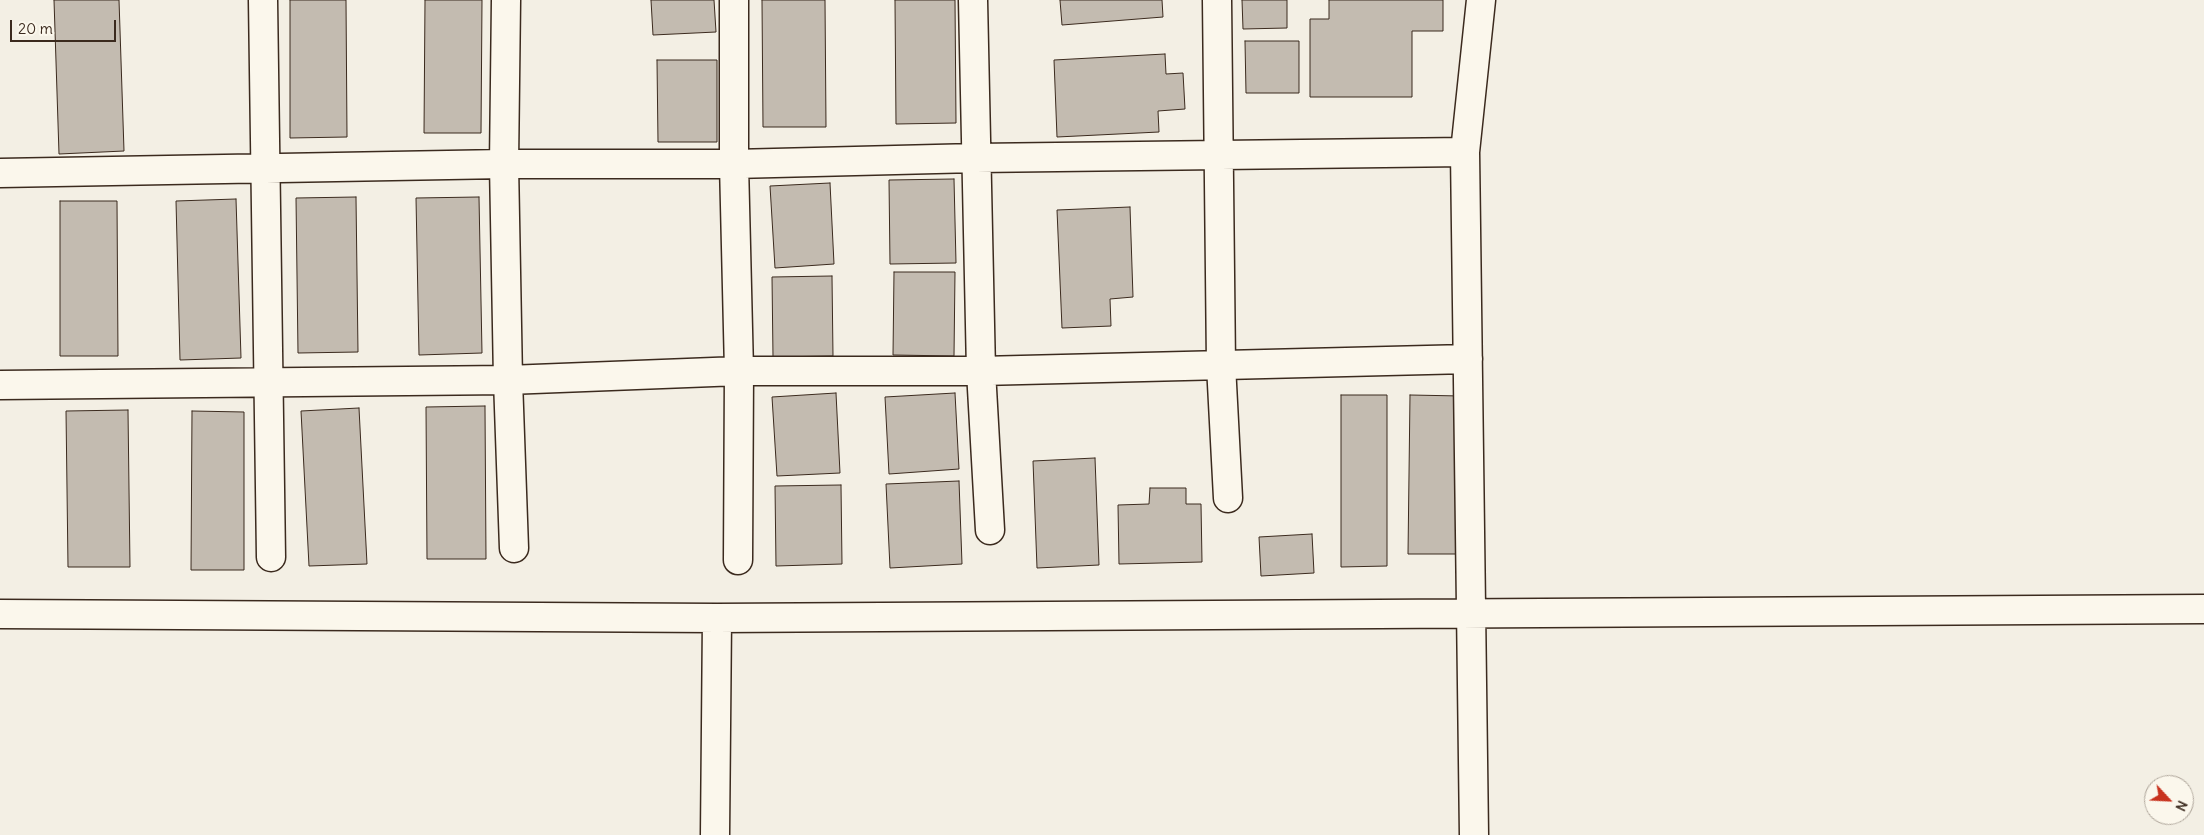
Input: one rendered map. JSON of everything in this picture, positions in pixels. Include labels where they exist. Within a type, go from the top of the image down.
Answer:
[{"type":"street","points":[[263,0],[270,557]]},
{"type":"street","points":[[506,0],[504,164],[508,380],[514,548]]},
{"type":"street","points":[[734,0],[734,164],[739,371],[738,560]]},
{"type":"street","points":[[973,0],[981,371],[990,530]]},
{"type":"street","points":[[1217,0],[1220,366],[1228,498]]},
{"type":"street","points":[[1474,835],[1465,152],[1481,0]]},
{"type":"street","points":[[0,173],[504,164],[734,164],[976,158],[1465,152]]},
{"type":"street","points":[[0,385],[508,380],[739,371],[981,371],[1468,359]]},
{"type":"street","points":[[0,614],[716,618],[1472,612],[2204,610]]},
{"type":"street","points":[[715,835],[716,618]]},
{"type":"building","points":[[54,0],[119,0],[124,151],[59,154]]},
{"type":"building","points":[[290,0],[346,0],[347,137],[290,138]]},
{"type":"building","points":[[425,0],[482,0],[481,133],[424,133]]},
{"type":"building","points":[[651,0],[714,0],[716,32],[653,35]]},
{"type":"building","points":[[762,0],[825,0],[826,127],[763,127]]},
{"type":"building","points":[[895,0],[955,0],[956,123],[896,124]]},
{"type":"building","points":[[1060,0],[1162,0],[1163,17],[1062,25]]},
{"type":"building","points":[[1242,0],[1287,0],[1287,28],[1243,29]]},
{"type":"building","points":[[1329,0],[1443,0],[1443,31],[1412,31],[1412,97],[1310,97],[1310,19],[1329,19]]},
{"type":"building","points":[[1245,41],[1299,41],[1299,93],[1246,93]]},
{"type":"building","points":[[1165,54],[1166,74],[1183,73],[1185,109],[1158,111],[1159,132],[1057,137],[1054,60]]},
{"type":"building","points":[[657,60],[717,60],[717,142],[658,142]]},
{"type":"building","points":[[954,179],[956,263],[890,264],[889,180]]},
{"type":"building","points":[[830,183],[834,264],[775,268],[770,186]]},
{"type":"building","points":[[356,197],[358,352],[298,353],[296,198]]},
{"type":"building","points":[[479,197],[482,353],[419,355],[416,198]]},
{"type":"building","points":[[236,199],[241,358],[180,360],[176,201]]},
{"type":"building","points":[[60,201],[117,201],[118,356],[60,356]]},
{"type":"building","points":[[1130,207],[1133,297],[1110,299],[1111,326],[1062,328],[1057,210]]},
{"type":"building","points":[[894,272],[955,272],[954,356],[893,355]]},
{"type":"building","points":[[832,276],[833,356],[773,357],[772,277]]},
{"type":"building","points":[[836,393],[840,473],[777,476],[772,397]]},
{"type":"building","points":[[955,393],[959,469],[889,474],[885,397]]},
{"type":"building","points":[[1341,395],[1387,395],[1387,566],[1341,567]]},
{"type":"building","points":[[1410,395],[1461,396],[1458,554],[1408,554]]},
{"type":"building","points":[[485,406],[486,559],[427,559],[426,407]]},
{"type":"building","points":[[359,408],[367,564],[309,566],[301,411]]},
{"type":"building","points":[[128,410],[130,567],[68,567],[66,411]]},
{"type":"building","points":[[192,411],[244,412],[244,570],[191,570]]},
{"type":"building","points":[[1095,458],[1099,565],[1037,568],[1033,461]]},
{"type":"building","points":[[959,481],[962,564],[890,568],[886,484]]},
{"type":"building","points":[[841,485],[842,564],[776,566],[775,486]]},
{"type":"building","points":[[1150,488],[1186,488],[1186,504],[1201,504],[1202,562],[1119,564],[1118,505],[1149,504]]},
{"type":"building","points":[[1312,534],[1314,573],[1261,576],[1259,537]]}]
